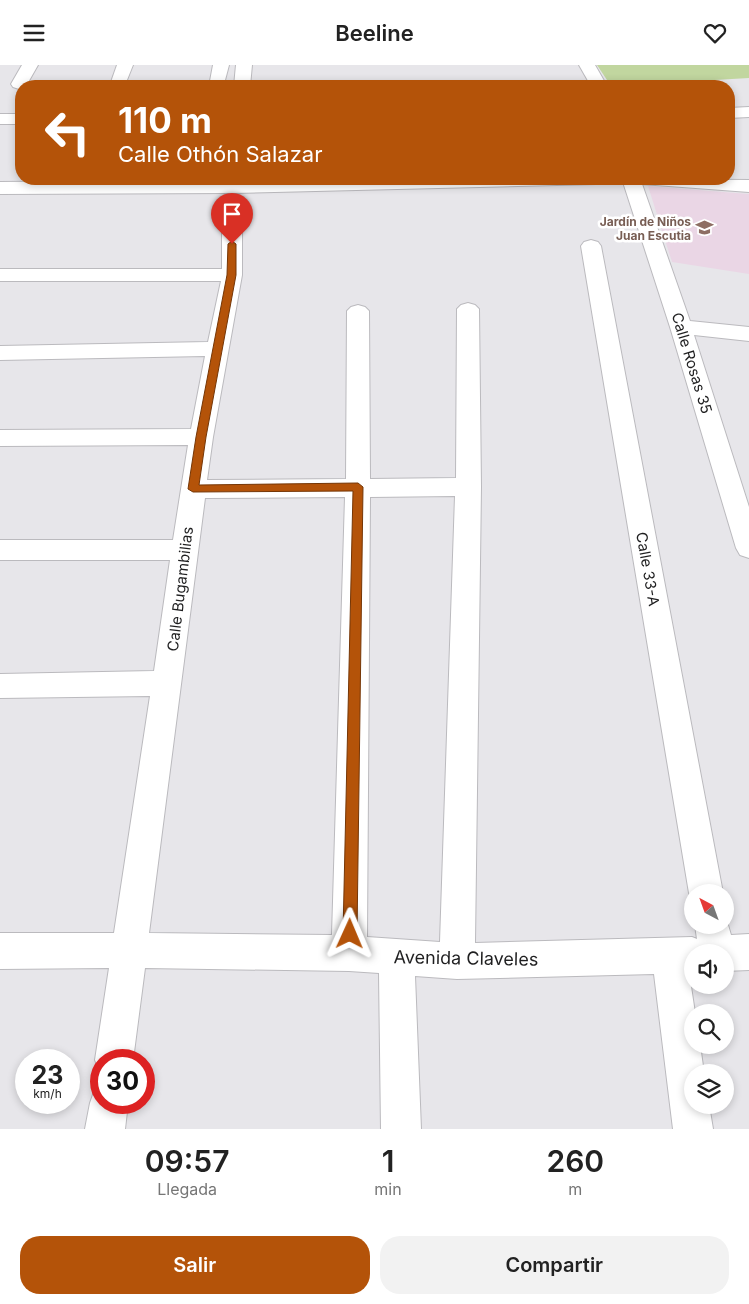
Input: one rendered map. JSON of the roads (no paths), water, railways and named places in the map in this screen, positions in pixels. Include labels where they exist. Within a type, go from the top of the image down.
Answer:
[{"type":"street","points":[[21,80],[30,65]]},
{"type":"street","points":[[120,80],[125,65]]},
{"type":"street","points":[[218,80],[221,65]]},
{"type":"street","points":[[243,80],[244,65]]},
{"type":"street","points":[[587,65],[596,80]]},
{"type":"street","points":[[735,113],[749,112]]},
{"type":"street","points":[[0,119],[15,119]]},
{"type":"street","points":[[0,188],[140,185]]},
{"type":"street","name":"Calle Rosas 35","points":[[633,185],[681,327],[749,547]]},
{"type":"street","points":[[734,185],[749,186]]},
{"type":"street","name":"Calle Bugambilias","points":[[115,1049],[128,950],[168,683],[193,489],[232,275],[232,229]]},
{"type":"street","name":"Calle 33-A","points":[[591,246],[704,884]]},
{"type":"street","points":[[0,275],[232,275]]},
{"type":"street","points":[[457,961],[468,487],[468,309]]},
{"type":"street","points":[[349,953],[358,487],[358,311]]},
{"type":"street","points":[[681,327],[749,334]]},
{"type":"street","points":[[0,353],[218,349]]},
{"type":"street","points":[[0,438],[201,437]]},
{"type":"street","points":[[193,489],[468,487]]},
{"type":"street","points":[[0,549],[184,550]]},
{"type":"street","points":[[0,686],[168,683]]},
{"type":"street","name":"Avenida Claveles","points":[[0,951],[128,950],[349,953],[457,961],[681,956]]},
{"type":"street","points":[[734,953],[749,952]]},
{"type":"street","points":[[681,956],[693,1129]]},
{"type":"street","points":[[397,957],[401,1129]]},
{"type":"street","points":[[105,1129],[107,1114]]},
{"type":"place","name":"Jardín de Niños Juan Escutia","points":[[705,228]]}]
